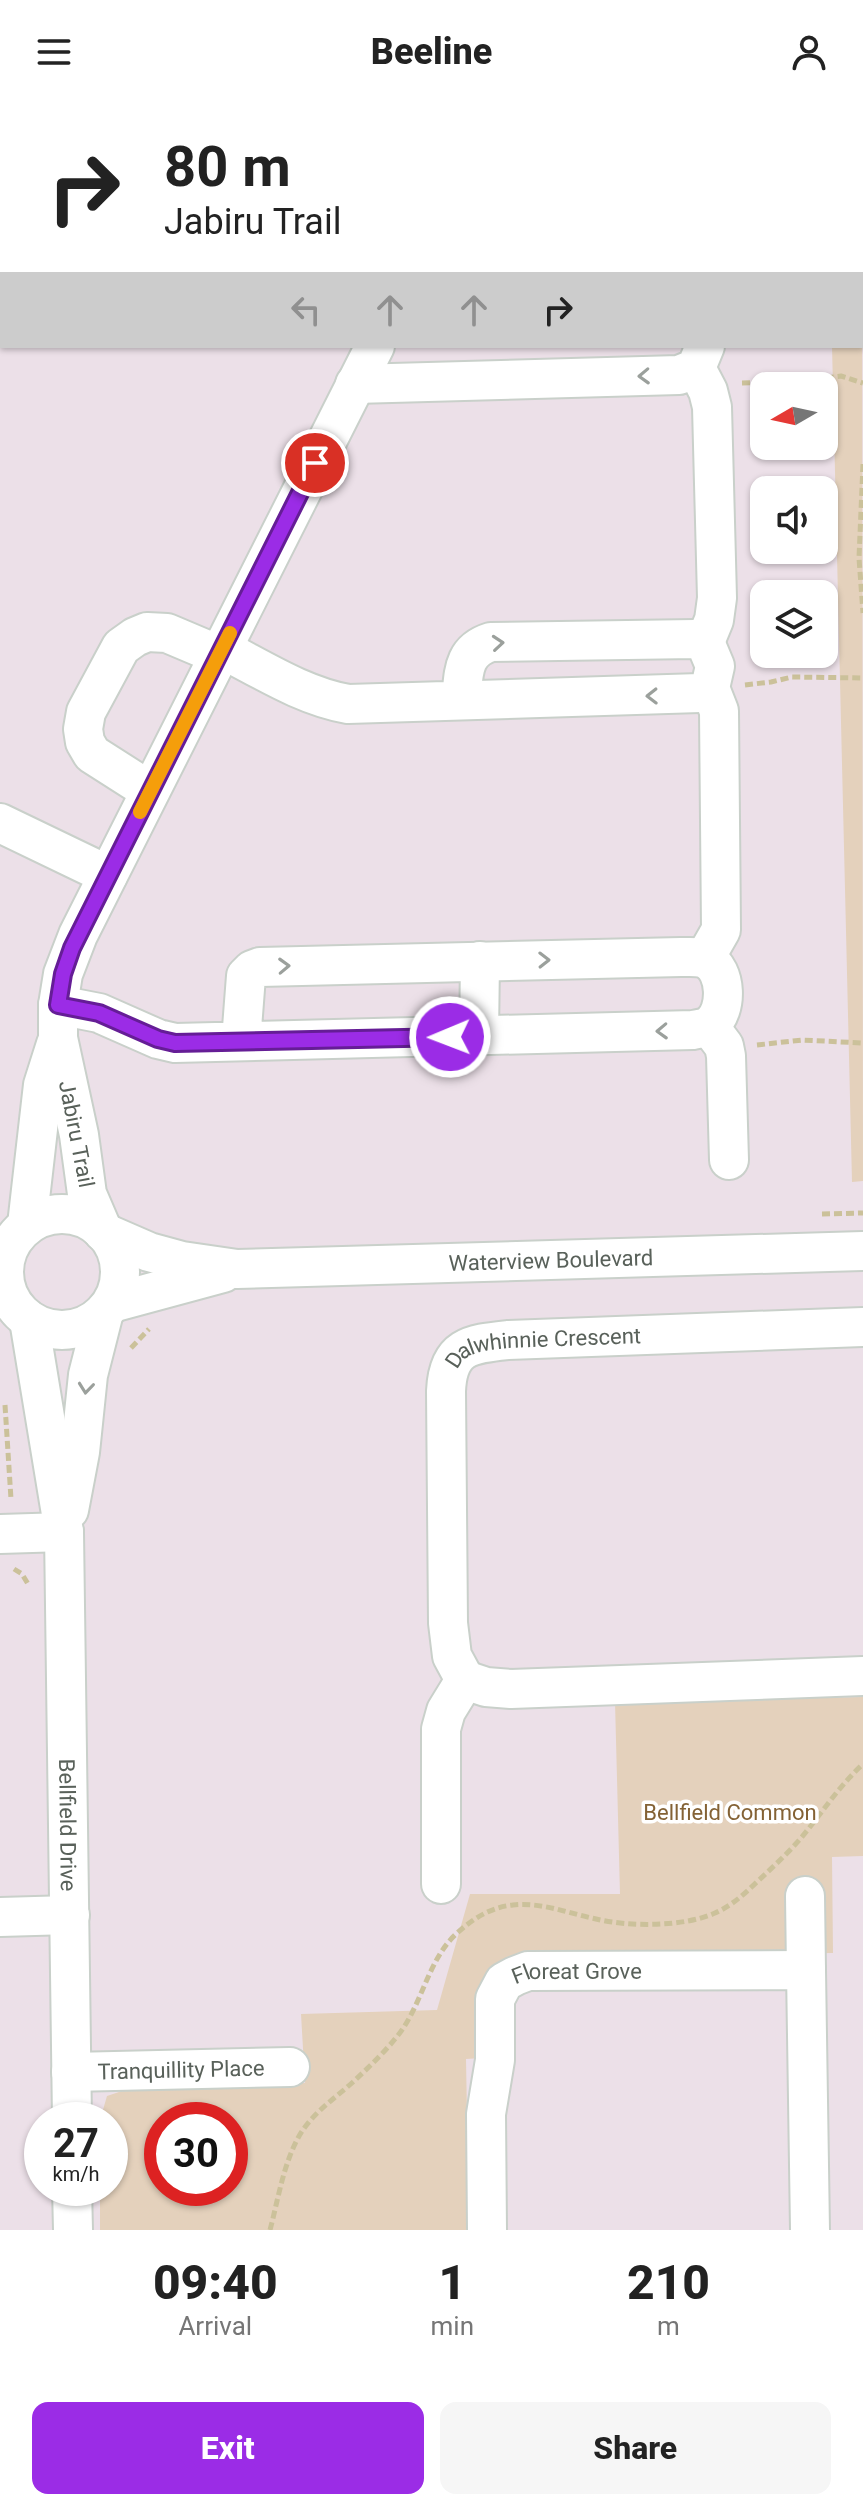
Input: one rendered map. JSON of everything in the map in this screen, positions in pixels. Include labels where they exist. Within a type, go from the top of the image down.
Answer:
[{"type":"street","name":"Jabiru Trail","points":[[18,1230],[38,1133],[43,1085],[58,1021],[63,974],[72,948],[374,348]]},
{"type":"street","points":[[355,384],[679,375],[701,365],[712,407],[717,598],[714,620],[705,642],[715,666],[710,688],[719,711],[721,930],[705,958]]},
{"type":"street","points":[[150,791],[92,754],[85,742],[83,729],[86,712],[121,647],[147,632],[167,633],[220,652],[328,700],[348,704],[678,695],[700,693],[710,688]]},
{"type":"street","points":[[461,699],[465,666],[470,655],[479,646],[491,642],[670,638],[705,642]]},
{"type":"street","points":[[0,823],[108,875]]},
{"type":"street","points":[[241,1041],[246,976],[260,967],[705,958],[718,970],[722,981],[722,1004],[716,1036],[729,1160]]},
{"type":"street","points":[[479,1036],[480,961]]},
{"type":"street","points":[[58,1021],[99,1013],[158,1039],[175,1043],[693,1030],[716,1036]]},
{"type":"street","name":"Jabiru Trail","points":[[58,1021],[87,1194],[102,1230]]},
{"type":"street","points":[[38,1133],[79,1135]]},
{"type":"street","points":[[65,1214],[85,1219],[102,1230],[114,1247],[120,1266],[118,1285],[108,1307],[92,1323],[60,1331],[43,1328],[16,1313],[4,1278],[5,1258],[18,1230],[45,1217],[65,1214]]},
{"type":"street","name":"Waterview Boulevard","points":[[102,1230],[149,1252],[182,1261],[237,1269],[863,1251]]},
{"type":"street","name":"Waterview Boulevard","points":[[108,1307],[237,1269]]},
{"type":"street","name":"Bellfield Drive","points":[[64,1532],[80,1452],[88,1375],[108,1307]]},
{"type":"street","name":"Bellfield Drive","points":[[16,1313],[38,1376],[64,1532],[71,2072],[61,2102]]},
{"type":"street","name":"Dalwhinnie Crescent","points":[[465,1680],[452,1656],[448,1623],[446,1422],[447,1372],[463,1350],[477,1343],[508,1340],[863,1327]]},
{"type":"street","points":[[7,1534],[64,1532]]},
{"type":"street","points":[[441,1884],[441,1729],[446,1711],[465,1680],[486,1687],[511,1689],[863,1676]]},
{"type":"street","points":[[805,1896],[810,2230]]},
{"type":"street","points":[[0,1917],[70,1915]]},
{"type":"street","name":"Floreat Grove","points":[[487,2230],[486,2114],[495,2060],[495,1999],[504,1982],[528,1971],[806,1970]]},
{"type":"street","name":"Tranquillity Place","points":[[71,2072],[290,2067]]},
{"type":"street","points":[[63,2206],[73,2230]]},
{"type":"path","points":[[701,365],[794,382],[841,376],[863,383]]},
{"type":"path","points":[[863,464],[859,558],[863,613]]},
{"type":"path","points":[[710,688],[792,677],[863,678]]},
{"type":"path","points":[[716,1036],[770,1045],[802,1040],[863,1043]]},
{"type":"path","points":[[88,1375],[114,1366],[155,1324]]},
{"type":"path","points":[[30,1593],[28,1582],[14,1569],[7,1534],[4,1376],[38,1376]]},
{"type":"green space","points":[[832,348],[862,348],[863,1181],[852,1182],[837,564],[838,476],[835,476],[835,460],[838,460],[838,372],[833,372]]},
{"type":"green space","name":"Bellfield Common","points":[[863,1697],[863,1856],[832,1857],[833,1953],[527,1956],[482,2058],[466,2059],[469,2230],[100,2230],[100,2206],[128,2206],[128,2102],[105,2102],[107,2096],[131,2088],[305,2083],[301,2014],[437,2010],[470,1894],[620,1894],[615,1702]]},
{"type":"slow traffic","points":[[140,812],[230,633]]},
{"type":"route","points":[[315,463],[72,948],[63,974],[58,1005],[99,1013],[158,1039],[175,1043],[450,1037]]}]
